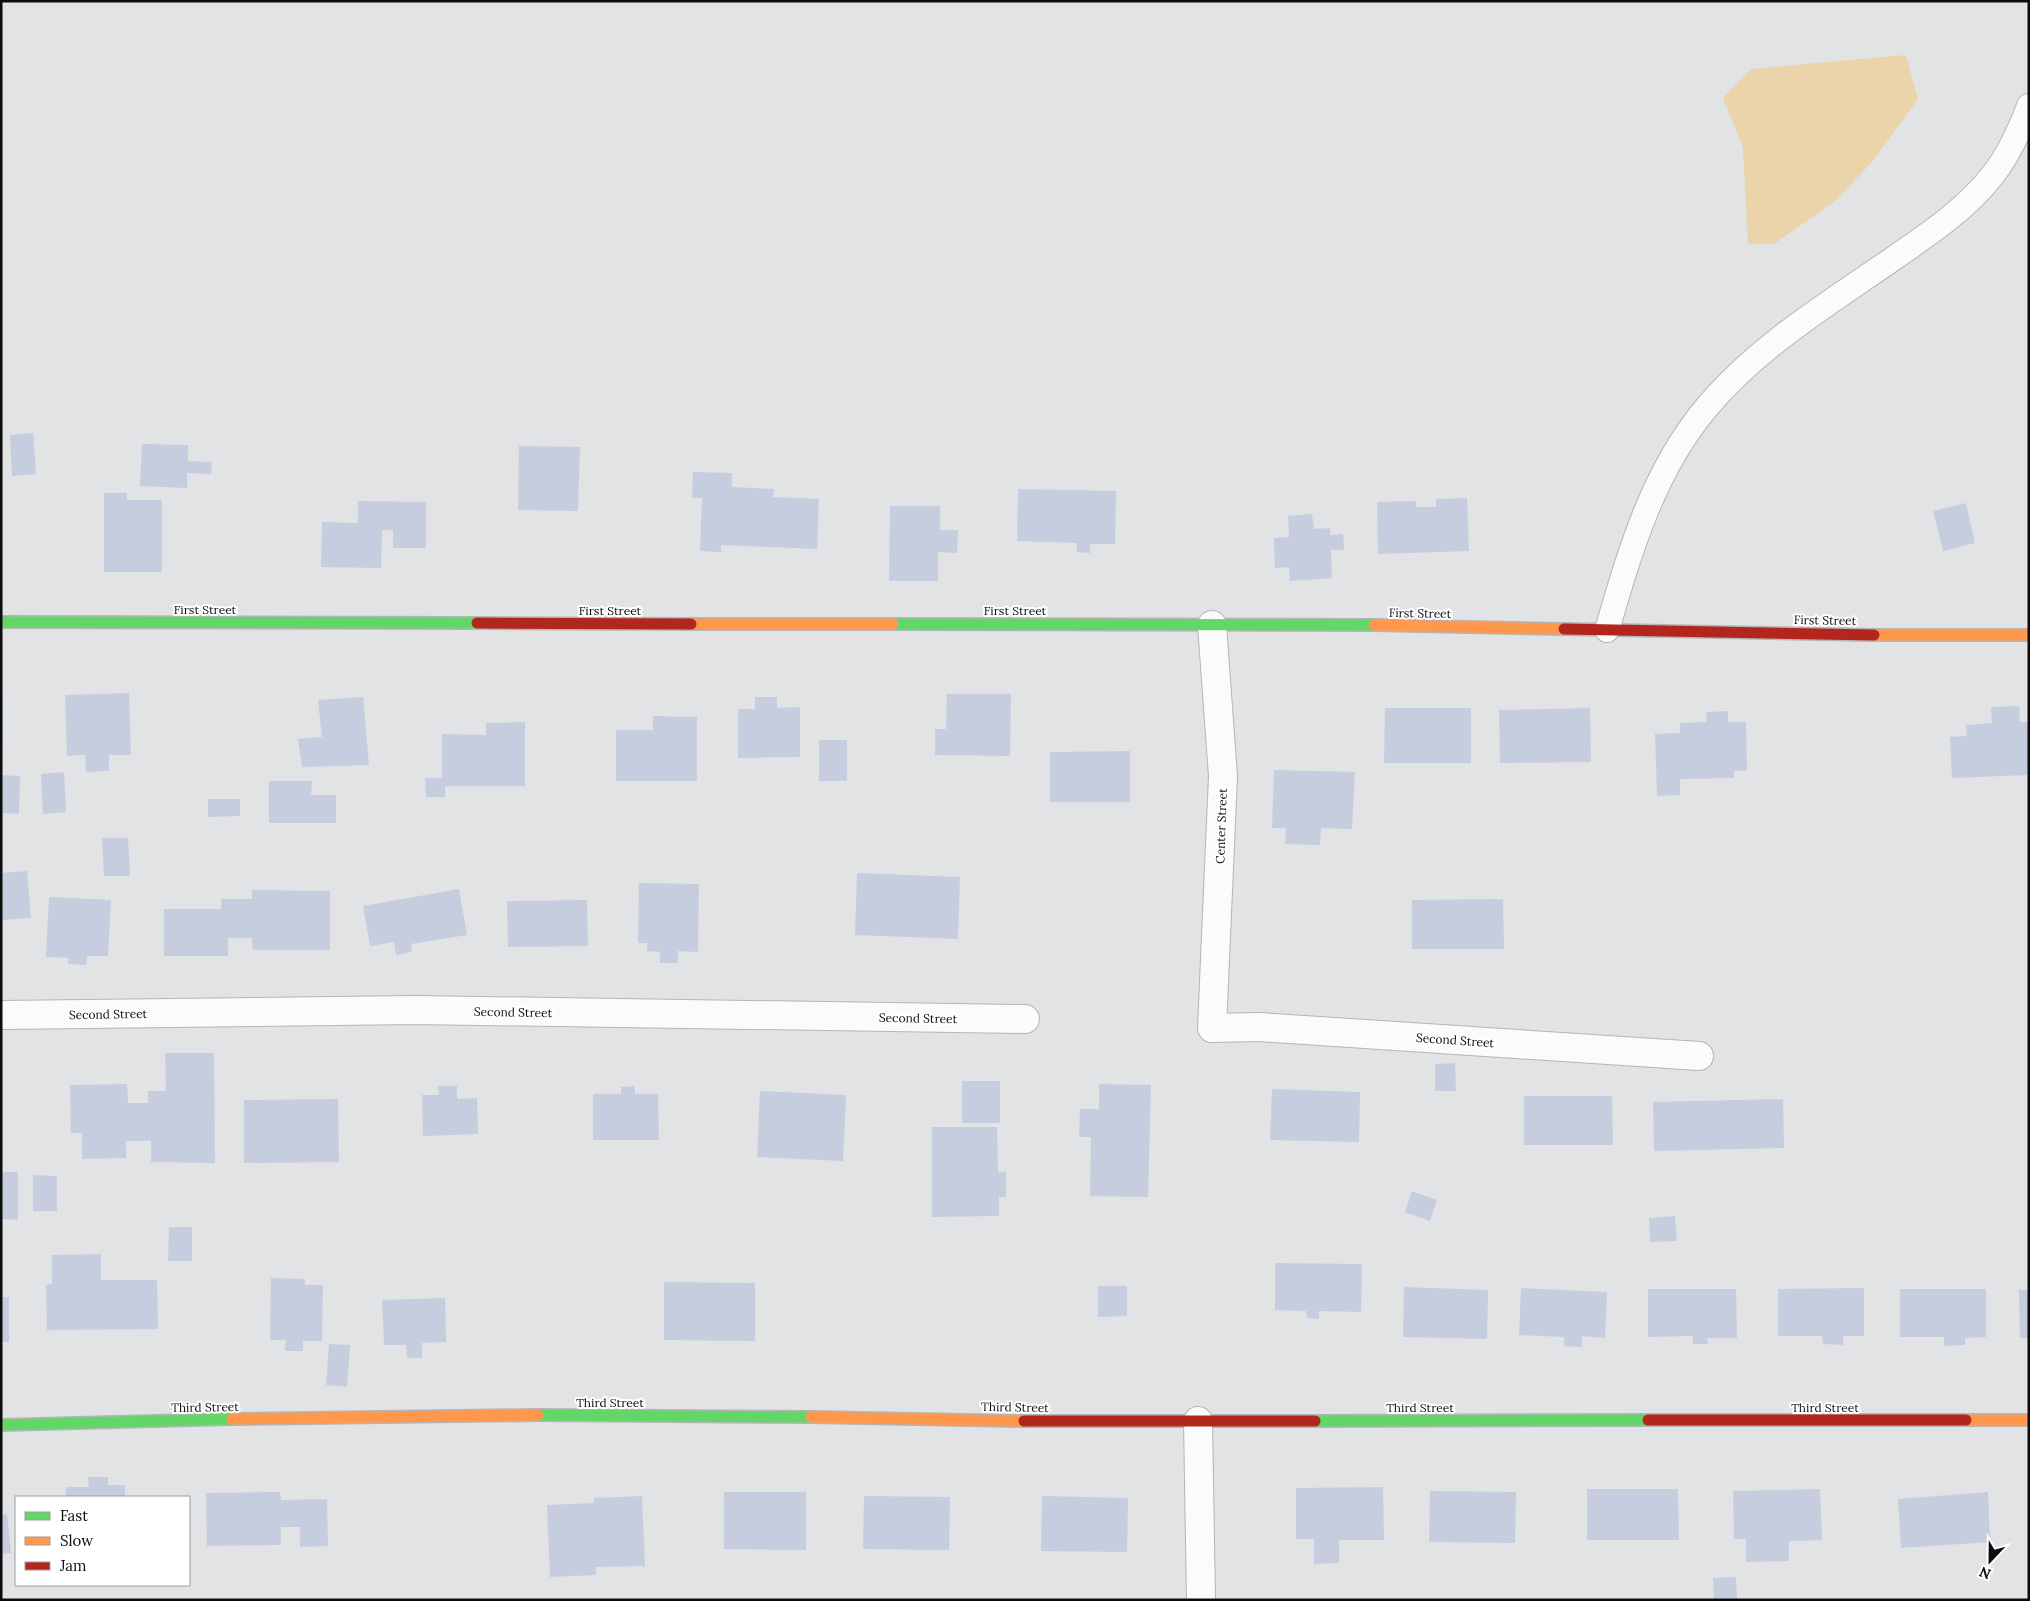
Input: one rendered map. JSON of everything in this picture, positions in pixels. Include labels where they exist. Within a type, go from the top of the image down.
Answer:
[{"type":"street","name":"First Street","points":[[1,622],[1212,625],[1912,636],[2029,636]]},
{"type":"street","name":"Center Street","points":[[1212,625],[1223,776],[1212,1028]]},
{"type":"street","name":"Second Street","points":[[1,1015],[416,1010],[1025,1019]]},
{"type":"street","name":"Second Street","points":[[1212,1028],[1259,1028],[1699,1056]]},
{"type":"street","name":"Third Street","points":[[1,1425],[396,1416],[693,1415],[1012,1422],[2029,1420]]},
{"type":"street","points":[[1198,1421],[1201,1600]]},
{"type":"lane","points":[[1607,630],[1642,518],[1660,479],[1682,442],[1707,407],[1779,339],[1938,227],[1976,194],[1993,176],[2004,158],[2029,106]]},
{"type":"shaded area","points":[[1906,55],[1918,99],[1873,161],[1834,202],[1774,244],[1748,244],[1743,148],[1723,98],[1751,69]]},
{"type":"building","points":[[33,433],[36,474],[12,476],[10,435]]},
{"type":"building","points":[[142,444],[188,445],[188,461],[212,462],[211,474],[187,473],[187,488],[140,486]]},
{"type":"building","points":[[519,446],[580,447],[578,511],[518,510]]},
{"type":"building","points":[[693,472],[732,473],[732,487],[774,489],[773,497],[819,499],[817,549],[721,545],[721,552],[700,551],[702,498],[692,498]]},
{"type":"building","points":[[1018,489],[1116,491],[1115,544],[1090,544],[1090,553],[1077,552],[1077,543],[1017,541]]},
{"type":"building","points":[[104,493],[127,493],[127,500],[162,500],[162,572],[104,572]]},
{"type":"building","points":[[1467,498],[1469,551],[1378,554],[1377,502],[1416,501],[1416,507],[1436,507],[1436,499]]},
{"type":"building","points":[[358,501],[426,502],[426,548],[393,548],[393,530],[382,530],[381,568],[321,567],[322,522],[358,523]]},
{"type":"building","points":[[1966,503],[1975,543],[1943,551],[1933,511]]},
{"type":"building","points":[[890,506],[940,506],[940,530],[958,530],[957,553],[938,552],[938,581],[889,581]]},
{"type":"building","points":[[1312,514],[1314,529],[1330,528],[1330,535],[1343,534],[1344,550],[1331,550],[1332,578],[1290,581],[1289,567],[1275,568],[1274,538],[1289,537],[1288,516]]},
{"type":"building","points":[[129,693],[131,755],[109,755],[109,771],[86,772],[85,755],[67,756],[65,695]]},
{"type":"building","points":[[947,694],[1011,694],[1010,756],[935,755],[935,729],[946,729]]},
{"type":"building","points":[[1,696],[3,696],[3,748],[1,748]]},
{"type":"building","points":[[363,697],[369,765],[302,767],[298,739],[322,737],[318,700]]},
{"type":"building","points":[[755,697],[777,697],[777,708],[800,707],[800,757],[738,758],[738,709],[755,709]]},
{"type":"building","points":[[2019,706],[2020,722],[2029,722],[2029,775],[1952,778],[1950,737],[1967,736],[1966,725],[1992,723],[1991,707]]},
{"type":"building","points":[[1385,708],[1471,708],[1471,763],[1384,763]]},
{"type":"building","points":[[1590,708],[1591,762],[1500,763],[1499,710]]},
{"type":"building","points":[[1728,711],[1728,722],[1746,722],[1747,770],[1734,771],[1734,778],[1680,779],[1680,795],[1657,796],[1655,734],[1680,733],[1680,723],[1707,722],[1706,712]]},
{"type":"building","points":[[653,716],[697,717],[697,781],[616,781],[616,730],[653,730]]},
{"type":"building","points":[[525,722],[525,786],[445,786],[445,797],[426,797],[425,778],[442,778],[442,734],[486,735],[486,723]]},
{"type":"building","points":[[819,740],[847,740],[847,781],[819,781]]},
{"type":"building","points":[[1130,751],[1130,802],[1050,802],[1050,752]]},
{"type":"building","points":[[1274,770],[1355,772],[1352,829],[1321,828],[1320,845],[1285,844],[1286,828],[1272,828]]},
{"type":"building","points":[[64,772],[66,812],[43,814],[41,774]]},
{"type":"building","points":[[1,775],[20,776],[19,814],[1,813]]},
{"type":"building","points":[[269,781],[312,781],[311,795],[336,795],[336,823],[269,823]]},
{"type":"building","points":[[208,799],[240,799],[240,816],[208,817]]},
{"type":"building","points":[[102,838],[128,838],[130,876],[104,876]]},
{"type":"building","points":[[27,871],[31,918],[1,920],[1,873]]},
{"type":"building","points":[[857,873],[960,877],[958,939],[855,935]]},
{"type":"building","points":[[639,883],[699,884],[698,952],[678,951],[678,963],[660,963],[660,952],[647,951],[647,943],[638,943]]},
{"type":"building","points":[[459,889],[467,935],[411,944],[412,952],[396,955],[394,942],[370,946],[363,906]]},
{"type":"building","points":[[252,890],[330,891],[330,950],[253,950],[252,938],[228,938],[228,956],[164,956],[164,909],[221,909],[221,899],[252,899]]},
{"type":"building","points":[[49,897],[111,900],[108,956],[87,956],[86,965],[68,964],[69,958],[46,957]]},
{"type":"building","points":[[1503,899],[1504,949],[1412,949],[1412,900]]},
{"type":"building","points":[[587,900],[588,946],[508,947],[507,901]]},
{"type":"building","points":[[165,1053],[214,1053],[215,1163],[151,1162],[151,1141],[126,1141],[126,1158],[82,1159],[82,1133],[71,1133],[70,1085],[127,1084],[128,1103],[148,1103],[148,1091],[166,1091]]},
{"type":"building","points":[[1455,1063],[1456,1091],[1435,1091],[1435,1064]]},
{"type":"building","points":[[962,1081],[1000,1081],[1000,1123],[962,1123]]},
{"type":"building","points":[[1099,1084],[1151,1085],[1148,1197],[1090,1196],[1091,1137],[1079,1137],[1080,1109],[1099,1109]]},
{"type":"building","points":[[438,1086],[457,1086],[457,1099],[477,1098],[478,1134],[423,1136],[422,1095],[439,1095]]},
{"type":"building","points":[[635,1086],[635,1094],[658,1094],[659,1140],[593,1140],[593,1094],[621,1094],[621,1087]]},
{"type":"building","points":[[1272,1089],[1360,1092],[1359,1142],[1270,1140]]},
{"type":"building","points":[[760,1091],[846,1095],[843,1161],[757,1157]]},
{"type":"building","points":[[1524,1096],[1612,1096],[1613,1145],[1524,1145]]},
{"type":"building","points":[[338,1099],[339,1162],[244,1163],[244,1100]]},
{"type":"building","points":[[1783,1099],[1784,1148],[1654,1151],[1653,1102]]},
{"type":"building","points":[[932,1127],[997,1127],[998,1172],[1006,1172],[1006,1197],[999,1197],[999,1216],[932,1217]]},
{"type":"building","points":[[1,1172],[18,1172],[18,1220],[1,1219]]},
{"type":"building","points":[[33,1175],[57,1176],[57,1211],[33,1211]]},
{"type":"building","points":[[1412,1191],[1437,1200],[1430,1221],[1405,1212]]},
{"type":"building","points":[[1675,1216],[1677,1241],[1650,1242],[1649,1218]]},
{"type":"building","points":[[169,1227],[192,1227],[192,1261],[168,1261]]},
{"type":"building","points":[[101,1254],[101,1280],[157,1280],[158,1329],[47,1330],[46,1285],[52,1284],[52,1255]]},
{"type":"building","points":[[1275,1263],[1362,1264],[1361,1312],[1319,1311],[1319,1319],[1307,1318],[1306,1311],[1275,1310]]},
{"type":"building","points":[[271,1278],[305,1279],[305,1285],[323,1285],[322,1341],[303,1341],[303,1351],[285,1351],[286,1340],[270,1340]]},
{"type":"building","points":[[664,1282],[755,1283],[755,1341],[664,1340]]},
{"type":"building","points":[[1098,1286],[1127,1286],[1127,1316],[1098,1317]]},
{"type":"building","points":[[1404,1287],[1488,1290],[1487,1339],[1403,1337]]},
{"type":"building","points":[[1521,1288],[1607,1292],[1605,1338],[1582,1336],[1582,1347],[1564,1346],[1564,1337],[1519,1335]]},
{"type":"building","points":[[1864,1288],[1864,1336],[1843,1336],[1843,1345],[1823,1344],[1822,1336],[1778,1336],[1778,1289]]},
{"type":"building","points":[[1648,1289],[1736,1289],[1737,1338],[1707,1338],[1708,1344],[1693,1344],[1693,1336],[1648,1337]]},
{"type":"building","points":[[1900,1289],[1986,1289],[1986,1337],[1965,1338],[1965,1345],[1944,1346],[1944,1337],[1900,1337]]},
{"type":"building","points":[[2019,1290],[2029,1290],[2029,1338],[2020,1338]]},
{"type":"building","points":[[1,1297],[9,1297],[9,1342],[1,1342]]},
{"type":"building","points":[[445,1298],[446,1342],[422,1343],[422,1358],[407,1358],[406,1345],[384,1345],[382,1300]]},
{"type":"building","points":[[329,1344],[350,1345],[347,1387],[326,1385]]},
{"type":"building","points":[[88,1477],[108,1477],[108,1485],[125,1485],[125,1496],[66,1496],[66,1487],[89,1487]]},
{"type":"building","points":[[1383,1487],[1384,1540],[1339,1540],[1339,1563],[1314,1564],[1314,1539],[1296,1539],[1296,1488]]},
{"type":"building","points":[[1587,1489],[1678,1489],[1679,1540],[1587,1540]]},
{"type":"building","points":[[1820,1489],[1822,1540],[1789,1541],[1789,1561],[1746,1562],[1746,1539],[1734,1539],[1733,1491]]},
{"type":"building","points":[[1430,1491],[1516,1492],[1515,1543],[1429,1542]]},
{"type":"building","points":[[280,1492],[281,1500],[327,1499],[328,1546],[300,1547],[300,1527],[281,1527],[281,1545],[207,1546],[206,1493]]},
{"type":"building","points":[[724,1492],[806,1492],[806,1550],[724,1549]]},
{"type":"building","points":[[1988,1492],[1990,1542],[1901,1548],[1898,1499]]},
{"type":"building","points":[[642,1496],[645,1566],[596,1567],[596,1575],[550,1577],[547,1505],[594,1503],[594,1498]]},
{"type":"building","points":[[864,1496],[950,1497],[949,1550],[863,1549]]},
{"type":"building","points":[[1042,1496],[1128,1498],[1127,1552],[1041,1551]]},
{"type":"building","points":[[7,1514],[11,1553],[1,1554],[1,1515]]},
{"type":"building","points":[[1736,1577],[1737,1600],[1714,1600],[1713,1578]]},
{"type":"traffic: fast","points":[[1,622],[477,623]]},
{"type":"traffic: fast","points":[[893,624],[1374,625]]},
{"type":"traffic: fast","points":[[538,1415],[811,1417]]},
{"type":"traffic: fast","points":[[1,1425],[232,1419]]},
{"type":"traffic: fast","points":[[1315,1421],[1648,1420]]},
{"type":"traffic: slow","points":[[691,624],[893,624]]},
{"type":"traffic: slow","points":[[1374,625],[1564,629]]},
{"type":"traffic: slow","points":[[1874,635],[2029,635]]},
{"type":"traffic: slow","points":[[232,1419],[538,1415]]},
{"type":"traffic: slow","points":[[811,1417],[1024,1421]]},
{"type":"traffic: slow","points":[[1966,1420],[2029,1420]]},
{"type":"traffic: jam","points":[[477,623],[691,624]]},
{"type":"traffic: jam","points":[[1564,629],[1874,635]]},
{"type":"traffic: jam","points":[[1648,1420],[1966,1420]]},
{"type":"traffic: jam","points":[[1024,1421],[1315,1421]]}]
